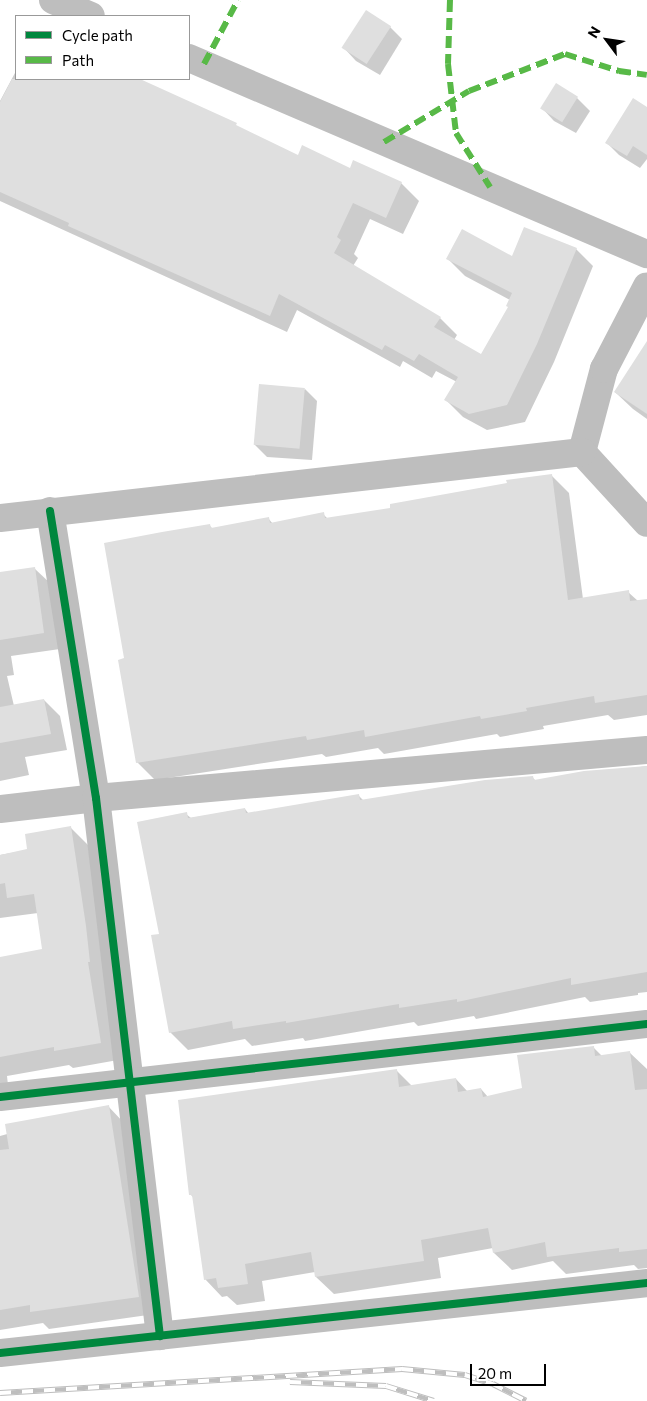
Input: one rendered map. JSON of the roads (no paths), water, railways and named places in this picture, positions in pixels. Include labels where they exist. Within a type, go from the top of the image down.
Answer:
[{"type":"street","points":[[53,0],[89,15]]},
{"type":"street","points":[[190,58],[647,254]]},
{"type":"street","points":[[582,452],[604,369],[647,286]]},
{"type":"street","points":[[0,518],[582,452]]},
{"type":"street","points":[[582,452],[647,523]]},
{"type":"street","points":[[50,511],[96,798],[160,1336]]},
{"type":"street","points":[[0,809],[96,798],[647,750]]},
{"type":"street","points":[[0,1097],[647,1024]]},
{"type":"street","points":[[0,1353],[647,1283]]},
{"type":"railway","points":[[0,1393],[402,1369],[465,1375],[493,1384],[526,1401]]},
{"type":"railway","points":[[290,1382],[386,1386],[434,1401]]}]
